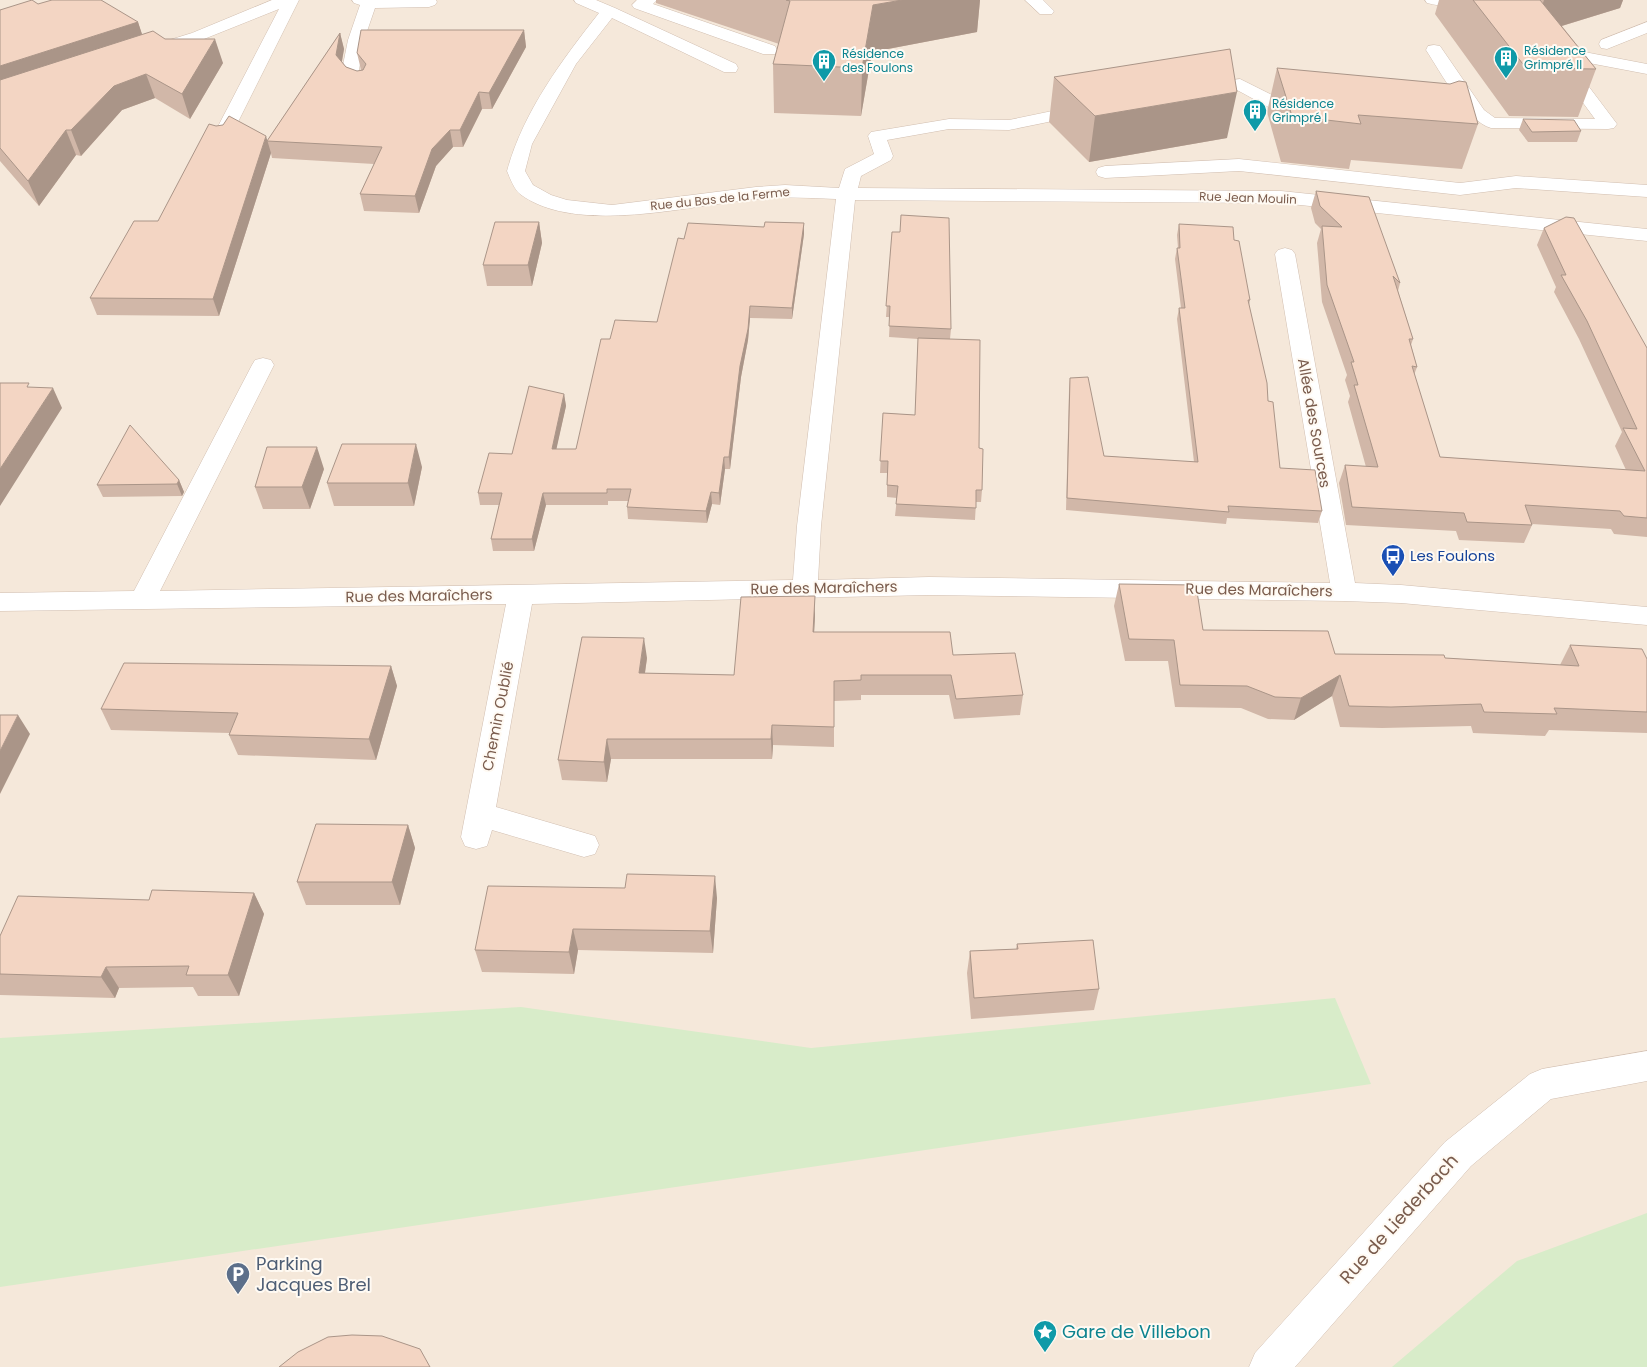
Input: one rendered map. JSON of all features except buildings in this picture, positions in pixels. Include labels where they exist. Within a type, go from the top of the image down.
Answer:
[{"type":"street","points":[[142,55],[198,36],[286,0]]},
{"type":"street","points":[[222,136],[290,0]]},
{"type":"street","points":[[582,0],[730,68]]},
{"type":"street","points":[[1033,0],[1046,11]]},
{"type":"street","points":[[1433,0],[1462,2],[1469,0]]},
{"type":"street","points":[[359,81],[350,70],[365,2],[429,2]]},
{"type":"street","points":[[609,11],[644,2],[768,50]]},
{"type":"street","name":"Rue du Bas de la Ferme","points":[[609,11],[568,63],[523,144],[516,171],[526,189],[544,199],[564,206],[612,211],[766,192],[847,194]]},
{"type":"street","points":[[1607,44],[1647,28]]},
{"type":"street","points":[[1434,50],[1478,114],[1491,123],[1608,124],[1553,51],[1647,69]]},
{"type":"street","points":[[1183,93],[1240,84],[1280,106],[1319,110]]},
{"type":"street","points":[[805,589],[809,526],[847,194],[852,173],[884,156],[877,136],[949,124],[1009,125],[1098,107]]},
{"type":"street","points":[[1105,172],[1239,166],[1460,189],[1516,182],[1647,191]]},
{"type":"street","name":"Rue Jean Moulin","points":[[847,194],[1281,197],[1647,235]]},
{"type":"street","name":"Allée des Sources","points":[[1285,254],[1344,592]]},
{"type":"street","points":[[142,600],[263,365]]},
{"type":"street","name":"Rue des Maraîchers","points":[[0,602],[521,595],[929,586],[1401,594],[1647,616]]},
{"type":"street","name":"Chemin Oublié","points":[[521,595],[478,825],[584,845]]},
{"type":"street","name":"Rue de Liederbach","points":[[1269,1367],[1458,1154],[1542,1085],[1647,1066]]},
{"type":"shaded area","points":[[0,0],[1647,0],[1647,1367],[0,1367]]},
{"type":"green space","points":[[1335,998],[1371,1084],[0,1287],[0,1038],[521,1007],[811,1048]]},
{"type":"green space","points":[[1647,1213],[1647,1367],[1392,1367],[1517,1261]]},
{"type":"place","name":"Résidence Grimpré II","points":[[1506,79]]},
{"type":"place","name":"Résidence des Foulons","points":[[824,82]]},
{"type":"place","name":"Résidence Grimpré I","points":[[1255,132]]},
{"type":"place","name":"Les Foulons","points":[[1393,577]]},
{"type":"place","name":"Parking Jacques Brel","points":[[238,1295]]},
{"type":"place","name":"Gare de Villebon","points":[[1045,1353]]}]
